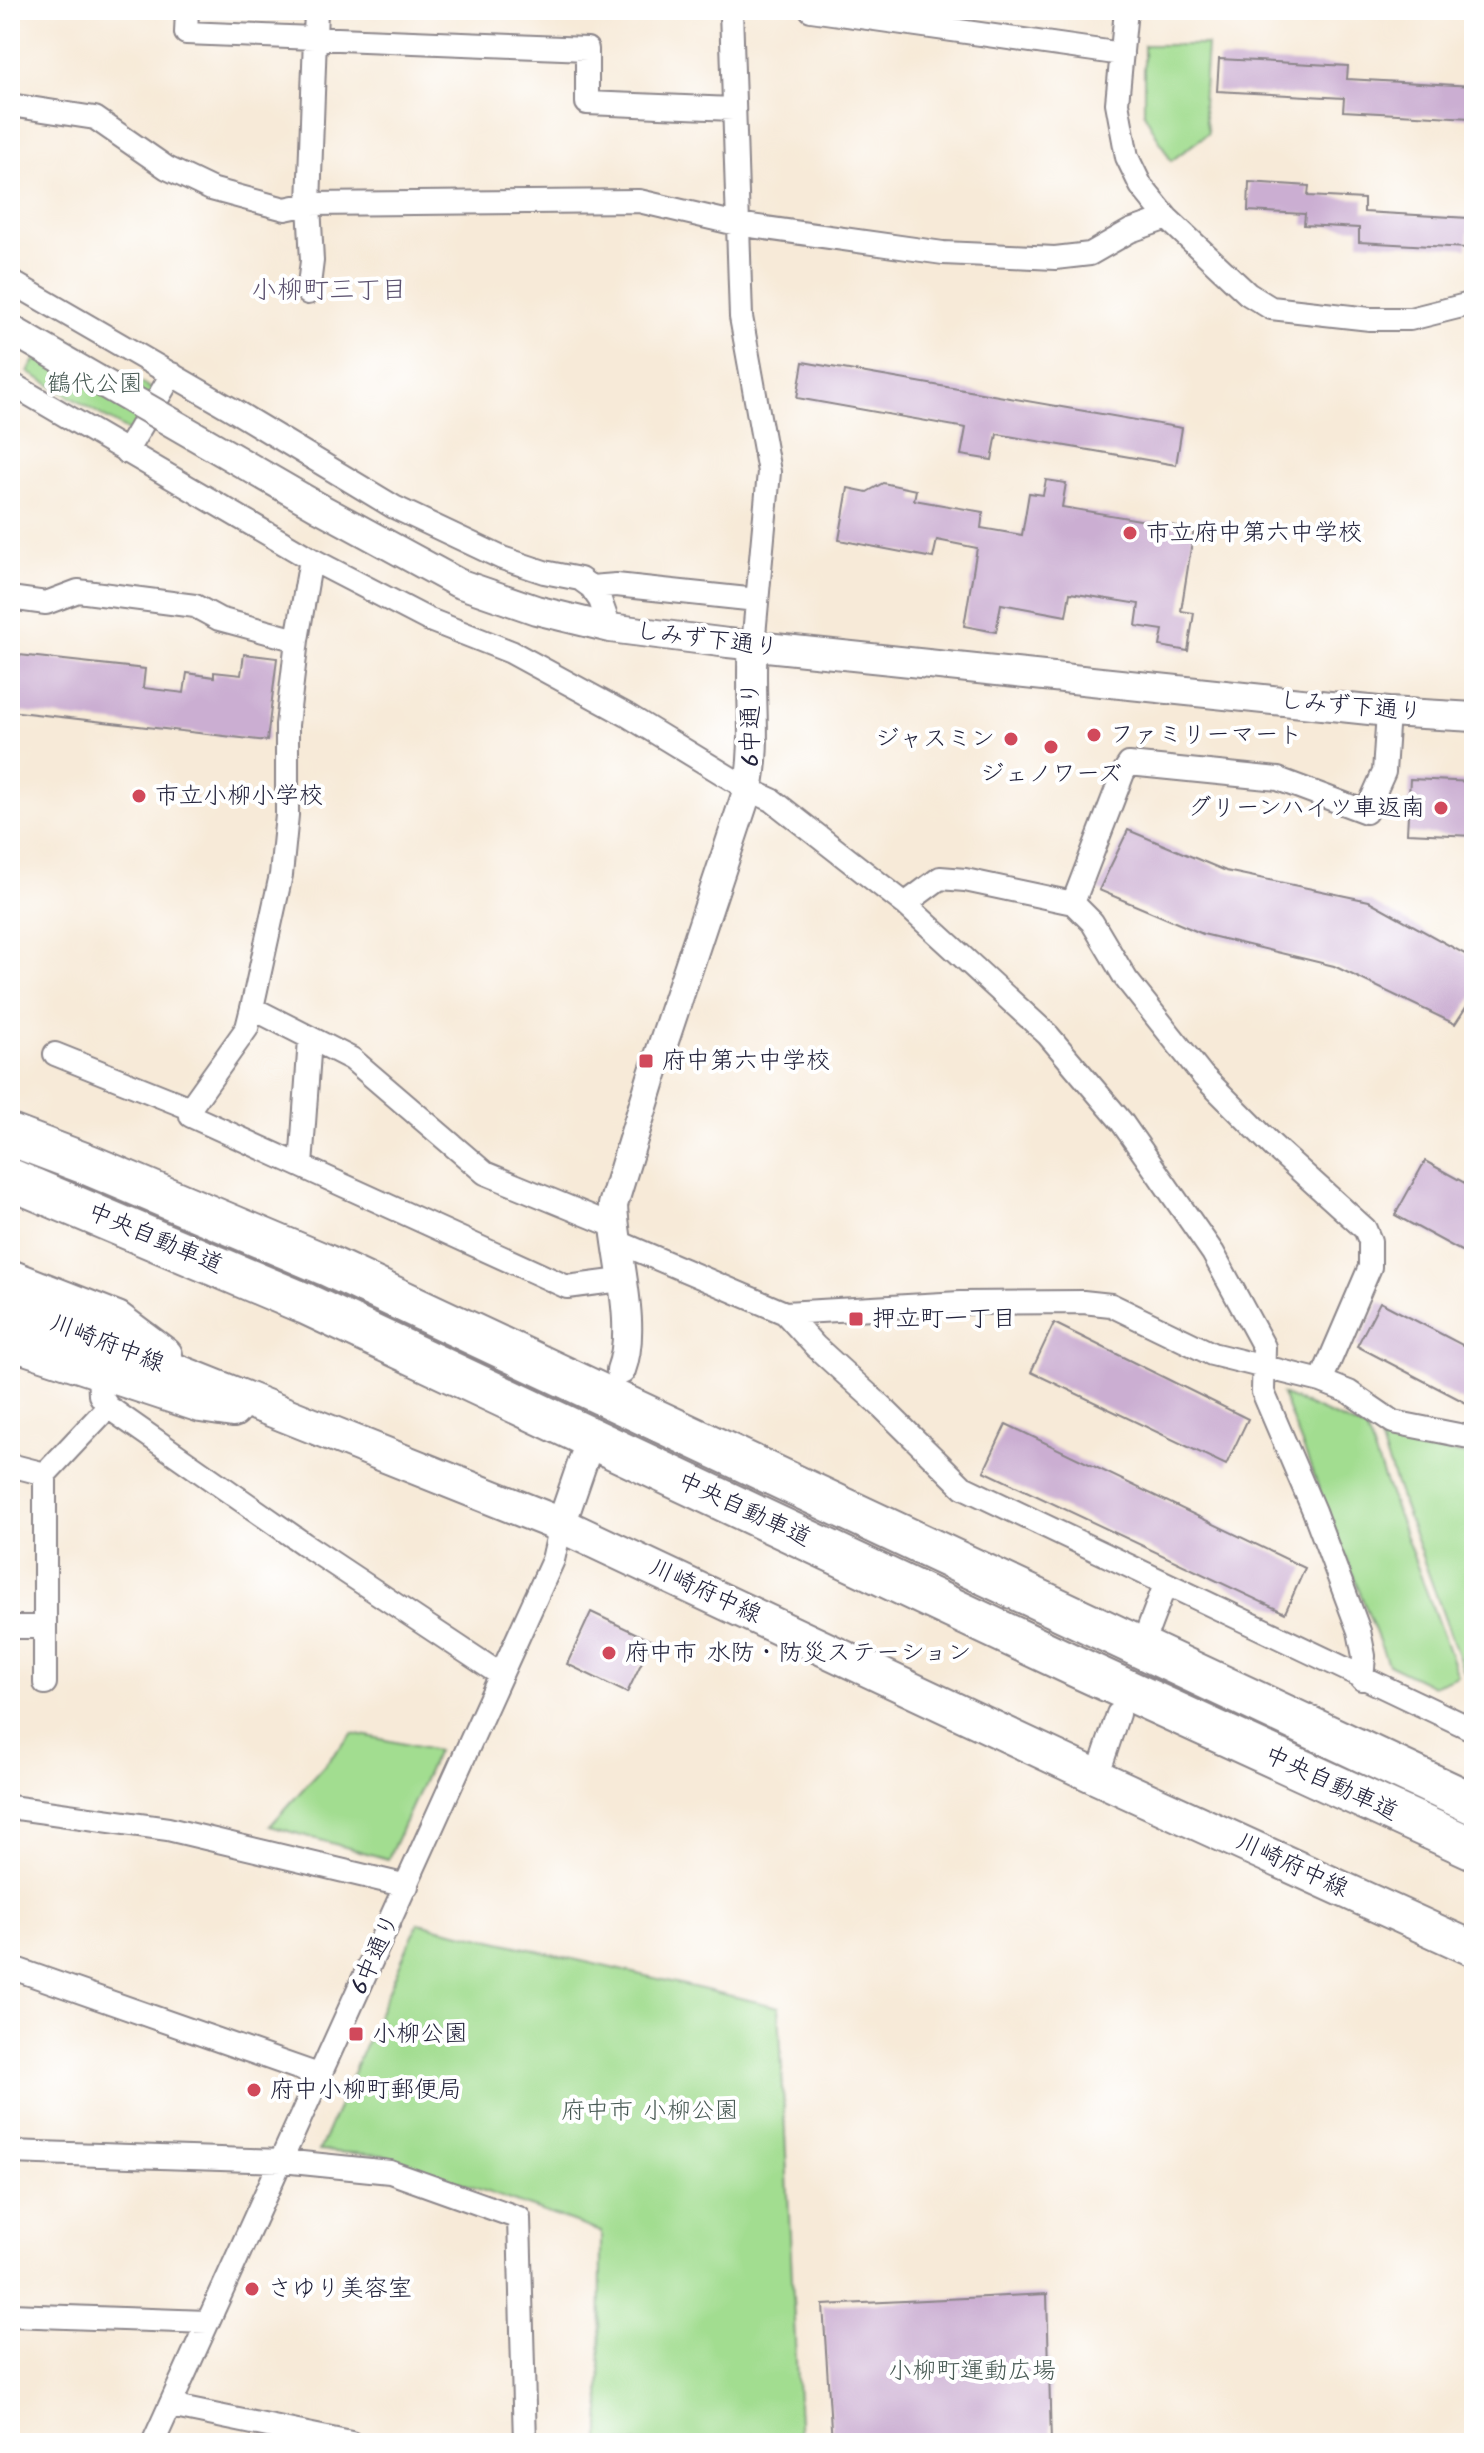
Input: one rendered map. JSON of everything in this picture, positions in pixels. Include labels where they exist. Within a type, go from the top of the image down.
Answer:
[{"type":"highway","name":"中央自動車道","points":[[10,1135],[326,1265],[1474,1804]]},
{"type":"highway","name":"中央自動車道","points":[[10,1179],[306,1304],[1079,1668],[1474,1849]]},
{"type":"main road","points":[[10,1277],[117,1319],[196,1379]]},
{"type":"main road","name":"川崎府中線","points":[[10,1307],[561,1525],[1097,1777],[1474,1949]]},
{"type":"main road","points":[[10,1342],[201,1405],[301,1421]]},
{"type":"street","points":[[187,10],[186,33],[587,49],[587,103],[733,109]]},
{"type":"street","points":[[308,293],[312,261],[309,204],[316,10]]},
{"type":"street","name":"6中通り","points":[[621,1370],[628,1346],[628,1327],[613,1205],[652,1077],[748,789],[752,766],[751,673],[769,472],[741,317],[731,10]]},
{"type":"street","points":[[811,10],[1122,54]]},
{"type":"street","points":[[1126,10],[1117,103],[1127,157],[1141,186],[1167,218],[1248,294],[1271,308],[1370,319],[1410,319],[1474,303]]},
{"type":"street","points":[[10,105],[95,118],[167,168],[211,189],[285,209],[309,204],[639,201],[737,224],[943,253],[1055,258],[1090,254],[1130,231],[1167,218]]},
{"type":"street","points":[[10,281],[394,507],[502,558],[544,572],[580,579],[591,587],[600,600],[610,628]]},
{"type":"street","name":"しみず下通り","points":[[10,329],[428,569],[458,583],[536,610],[610,628],[753,646],[1388,712],[1474,717]]},
{"type":"street","points":[[126,452],[172,374]]},
{"type":"street","points":[[10,383],[311,559],[427,619],[523,658],[772,800],[905,904],[1048,1035],[1121,1121],[1213,1253],[1264,1347],[1263,1392],[1314,1511],[1359,1631],[1364,1656],[1362,1679]]},
{"type":"street","points":[[311,559],[287,725],[287,815],[281,875],[247,1028],[190,1108],[191,1116],[567,1287],[621,1280]]},
{"type":"street","points":[[591,587],[616,585],[757,600]]},
{"type":"street","points":[[10,598],[46,603],[78,591],[195,606],[219,619],[297,640]]},
{"type":"street","points":[[1073,903],[1129,764],[1278,779],[1366,812],[1384,772],[1388,712]]},
{"type":"street","points":[[905,904],[940,878],[965,880],[1073,903],[1092,922],[1126,979],[1203,1076],[1273,1146],[1365,1229],[1370,1241],[1370,1267],[1321,1381]]},
{"type":"street","points":[[252,1008],[352,1059],[485,1173],[785,1313],[815,1346],[963,1487],[1474,1730]]},
{"type":"street","points":[[301,1166],[310,1039]]},
{"type":"street","points":[[55,1054],[190,1108]]},
{"type":"street","points":[[785,1313],[960,1303],[1083,1302],[1111,1305],[1212,1354],[1321,1381],[1349,1392],[1393,1422],[1474,1438]]},
{"type":"street","points":[[99,1373],[100,1395],[108,1407],[304,1544],[501,1675]]},
{"type":"street","points":[[45,1683],[45,1474],[108,1407]]},
{"type":"street","name":"6中通り","points":[[153,2443],[553,1560],[561,1525],[584,1458]]},
{"type":"street","points":[[10,1465],[45,1474]]},
{"type":"street","points":[[1149,1627],[1165,1585]]},
{"type":"street","points":[[10,1627],[44,1627]]},
{"type":"street","points":[[1097,1777],[1118,1714]]},
{"type":"street","points":[[10,1807],[168,1829],[407,1886]]},
{"type":"street","points":[[10,1967],[321,2076]]},
{"type":"street","points":[[10,2152],[282,2161],[390,2172],[519,2218],[525,2443]]},
{"type":"street","points":[[10,2315],[207,2322]]},
{"type":"street","points":[[170,2406],[351,2443]]},
{"type":"green space","points":[[1144,45],[1207,45],[1203,105],[1208,133],[1171,161],[1144,113]]},
{"type":"green space","name":"鶴代公園","points":[[53,331],[162,395],[137,436],[28,372]]},
{"type":"green space","points":[[1282,1394],[1366,1430],[1458,1676],[1433,1686],[1388,1664]]},
{"type":"green space","points":[[1380,1440],[1474,1456],[1474,1650],[1464,1672]]},
{"type":"green space","points":[[353,1733],[437,1751],[388,1859],[270,1826]]},
{"type":"green space","name":"府中市 小柳公園","points":[[418,1923],[779,2007],[800,2443],[600,2443],[601,2232],[382,2155],[319,2151]]},
{"type":"building","points":[[1219,59],[1348,66],[1347,79],[1473,86],[1471,118],[1343,111],[1344,98],[1217,91]]},
{"type":"building","points":[[1249,182],[1309,186],[1308,196],[1364,199],[1364,212],[1469,218],[1467,248],[1359,242],[1359,228],[1304,225],[1305,214],[1248,211]]},
{"type":"building","points":[[803,362],[1182,428],[1176,465],[997,434],[992,460],[961,455],[966,428],[797,398]]},
{"type":"building","points":[[1046,480],[1066,483],[1062,507],[1194,529],[1181,611],[1194,613],[1188,651],[1160,646],[1163,630],[1136,626],[1139,604],[1070,593],[1066,616],[1001,604],[996,632],[964,626],[977,548],[937,540],[933,558],[839,540],[848,488],[867,492],[883,483],[916,490],[914,500],[983,512],[981,528],[1022,535],[1029,493],[1043,495]]},
{"type":"building","points":[[10,654],[145,669],[143,688],[184,693],[187,673],[214,677],[214,672],[241,675],[244,654],[277,658],[267,741],[10,711]]},
{"type":"building","name":"グリーンハイツ車返南","points":[[1410,779],[1474,782],[1474,836],[1407,833]]},
{"type":"building","points":[[1128,830],[1226,871],[1369,901],[1474,959],[1474,995],[1455,1024],[1334,966],[1203,934],[1099,890]]},
{"type":"building","points":[[1425,1161],[1474,1188],[1474,1258],[1395,1215]]},
{"type":"building","points":[[1380,1302],[1474,1351],[1474,1407],[1357,1346]]},
{"type":"building","points":[[1054,1323],[1248,1419],[1226,1465],[1031,1372]]},
{"type":"building","points":[[1006,1424],[1305,1568],[1285,1613],[984,1471]]},
{"type":"building","name":"府中市 水防・防災ステーション","points":[[591,1612],[652,1641],[627,1693],[567,1664]]},
{"type":"building","name":"小柳町運動広場","points":[[1047,2294],[1051,2443],[832,2443],[823,2305]]},
{"type":"place","name":"市立府中第六中学校","points":[[1130,533]]},
{"type":"place","name":"ファミリーマート","points":[[1094,735]]},
{"type":"place","name":"ジャスミン","points":[[1011,739]]},
{"type":"place","name":"ジェノワーズ","points":[[1051,747]]},
{"type":"place","name":"市立小柳小学校","points":[[139,796]]},
{"type":"place","name":"グリーンハイツ車返南","points":[[1441,808]]},
{"type":"place","name":"府中第六中学校","points":[[646,1061]]},
{"type":"place","name":"押立町一丁目","points":[[856,1319]]},
{"type":"place","name":"府中市 水防・防災ステーション","points":[[609,1653]]},
{"type":"place","name":"小柳公園","points":[[356,2034]]},
{"type":"place","name":"府中小柳町郵便局","points":[[254,2090]]},
{"type":"place","name":"さゆり美容室","points":[[252,2289]]},
{"type":"district","name":"小柳町三丁目","points":[[329,291]]}]
